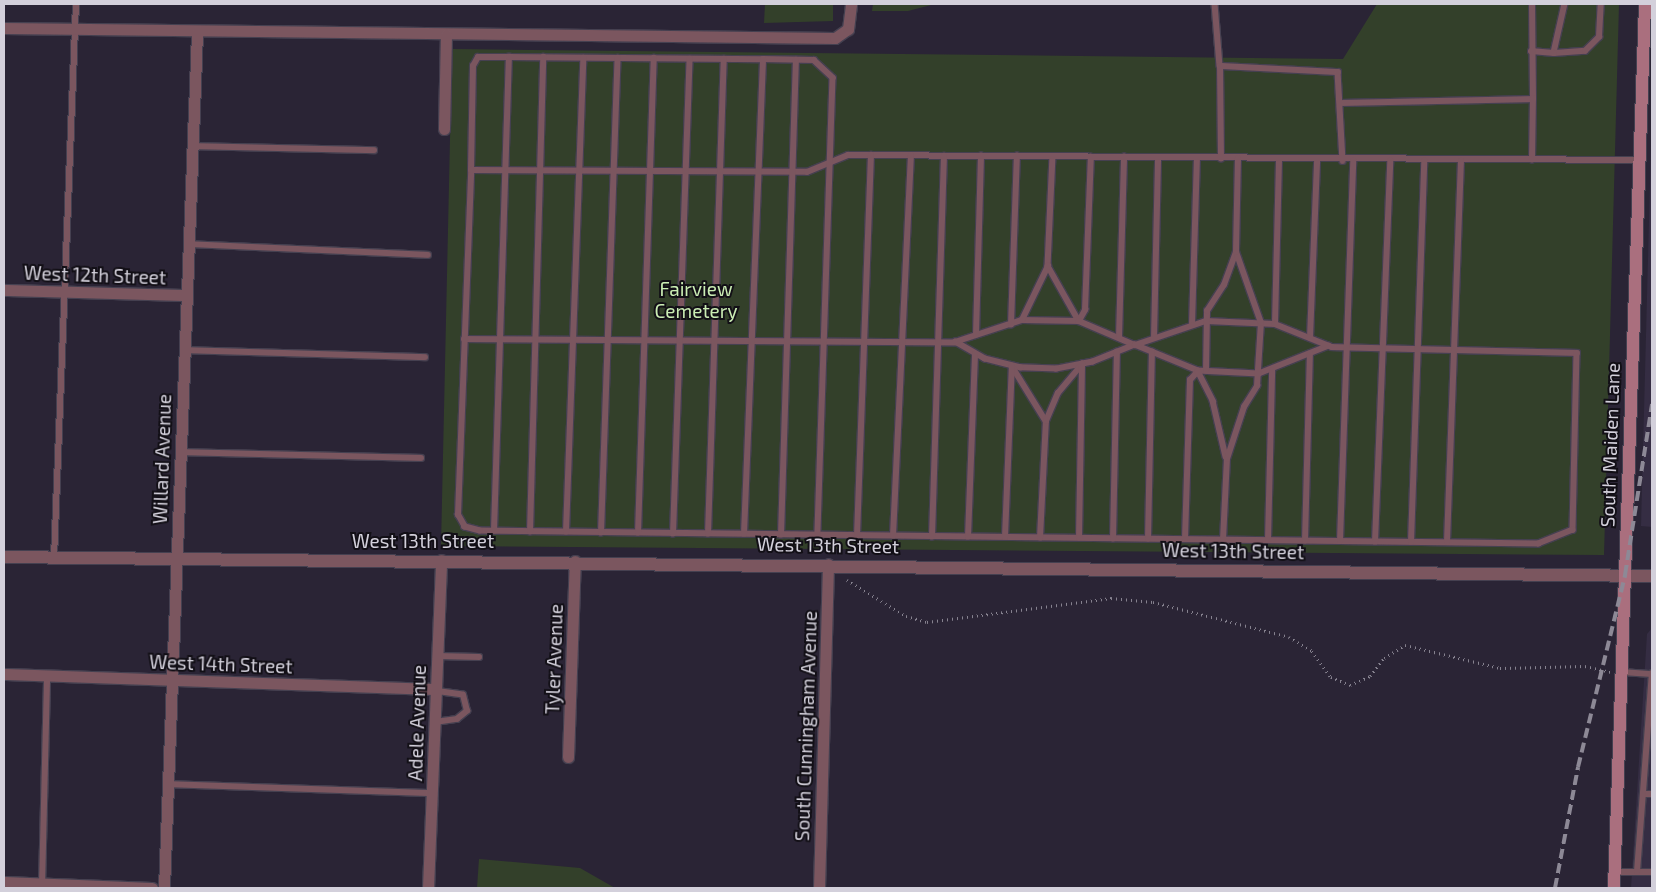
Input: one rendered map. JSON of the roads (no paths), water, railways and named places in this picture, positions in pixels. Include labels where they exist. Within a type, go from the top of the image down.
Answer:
[{"type":"main road","name":"South Maiden Lane","points":[[1614,888],[1640,160],[1648,52],[1644,4]]},
{"type":"street","points":[[4,28],[835,38],[846,32],[851,4]]},
{"type":"street","name":"Willard Avenue","points":[[164,888],[196,31]]},
{"type":"street","points":[[444,129],[446,34]]},
{"type":"street","name":"West 12th Street","points":[[4,290],[186,295]]},
{"type":"street","name":"West 13th Street","points":[[4,557],[575,561],[828,567],[1652,576]]},
{"type":"street","name":"Adele Avenue","points":[[428,888],[441,560]]},
{"type":"street","name":"Tyler Avenue","points":[[568,757],[575,561]]},
{"type":"street","name":"South Cunningham Avenue","points":[[819,888],[828,567]]},
{"type":"street","name":"West 14th Street","points":[[4,674],[436,690]]},
{"type":"street","points":[[4,882],[42,886],[152,888]]},
{"type":"lane","points":[[54,558],[76,4]]},
{"type":"lane","points":[[1215,4],[1220,66],[1220,159]]},
{"type":"lane","points":[[1532,4],[1532,160]]},
{"type":"lane","points":[[1554,53],[1565,4]]},
{"type":"lane","points":[[1532,51],[1554,53],[1585,51],[1599,37],[1601,4]]},
{"type":"lane","points":[[818,535],[833,78],[814,60],[478,57],[473,66],[458,515],[465,527],[494,531],[530,532],[1539,544],[1573,530],[1578,353],[1329,346],[1275,324],[1206,321],[1082,364],[1057,369],[1012,366],[975,354],[955,342]]},
{"type":"lane","points":[[494,531],[509,57]]},
{"type":"lane","points":[[530,532],[543,169],[543,57]]},
{"type":"lane","points":[[566,532],[583,58]]},
{"type":"lane","points":[[601,533],[618,58]]},
{"type":"lane","points":[[638,533],[652,172],[654,58]]},
{"type":"lane","points":[[673,534],[690,59]]},
{"type":"lane","points":[[708,534],[717,340],[724,59]]},
{"type":"lane","points":[[744,534],[750,341],[763,59]]},
{"type":"lane","points":[[781,535],[795,172],[796,60]]},
{"type":"lane","points":[[1220,66],[1338,72],[1343,103],[1343,161]]},
{"type":"lane","points":[[1343,103],[1533,99]]},
{"type":"lane","points":[[192,146],[374,150]]},
{"type":"lane","points":[[471,170],[506,168],[721,174],[795,172],[829,164],[848,155],[1343,161],[1640,160]]},
{"type":"lane","points":[[858,536],[871,155]]},
{"type":"lane","points":[[893,536],[904,342],[911,156]]},
{"type":"lane","points":[[932,537],[944,156]]},
{"type":"lane","points":[[976,336],[981,156]]},
{"type":"lane","points":[[1011,325],[1017,156]]},
{"type":"lane","points":[[1022,320],[1048,266],[1053,156]]},
{"type":"lane","points":[[1079,321],[1085,310],[1091,157]]},
{"type":"lane","points":[[1118,338],[1124,158]]},
{"type":"lane","points":[[1154,338],[1158,158]]},
{"type":"lane","points":[[1192,325],[1197,158]]},
{"type":"lane","points":[[1227,459],[1259,374],[1261,323],[1236,252],[1238,159]]},
{"type":"lane","points":[[1275,324],[1279,160]]},
{"type":"lane","points":[[1310,338],[1317,160]]},
{"type":"lane","points":[[1340,541],[1353,161]]},
{"type":"lane","points":[[1375,542],[1390,161]]},
{"type":"lane","points":[[1411,542],[1424,161]]},
{"type":"lane","points":[[1447,542],[1461,161]]},
{"type":"lane","points":[[188,244],[428,255]]},
{"type":"lane","points":[[1206,371],[1206,321],[1236,252]]},
{"type":"lane","points":[[1048,266],[1079,321]]},
{"type":"lane","points":[[464,339],[955,342],[1022,320],[1079,321],[1198,371],[1259,374],[1272,371],[1329,346]]},
{"type":"lane","points":[[184,350],[425,357]]},
{"type":"lane","points":[[1113,538],[1117,352]]},
{"type":"lane","points":[[1148,539],[1152,352]]},
{"type":"lane","points":[[968,537],[975,354]]},
{"type":"lane","points":[[1305,541],[1310,354]]},
{"type":"lane","points":[[1040,538],[1046,421],[1058,393],[1082,364]]},
{"type":"lane","points":[[1079,538],[1082,364]]},
{"type":"lane","points":[[1012,366],[1046,421]]},
{"type":"lane","points":[[1005,537],[1012,366]]},
{"type":"lane","points":[[1198,371],[1213,401],[1227,459],[1223,540]]},
{"type":"lane","points":[[1185,539],[1190,380],[1198,371]]},
{"type":"lane","points":[[1268,540],[1272,371]]},
{"type":"lane","points":[[180,452],[421,458]]},
{"type":"lane","points":[[438,656],[478,656]]},
{"type":"lane","points":[[1622,672],[1652,674],[1645,794],[1637,872]]},
{"type":"lane","points":[[42,886],[47,675]]},
{"type":"lane","points":[[435,722],[465,716],[467,711],[463,695],[436,690]]},
{"type":"lane","points":[[168,784],[432,793]]},
{"type":"lane","points":[[1645,794],[1652,794]]},
{"type":"lane","points":[[1615,872],[1651,872]]},
{"type":"railway","points":[[1555,888],[1578,767],[1625,575],[1652,404]]},
{"type":"park label","name":"Fairview Cemetery","points":[[696,300]]}]
